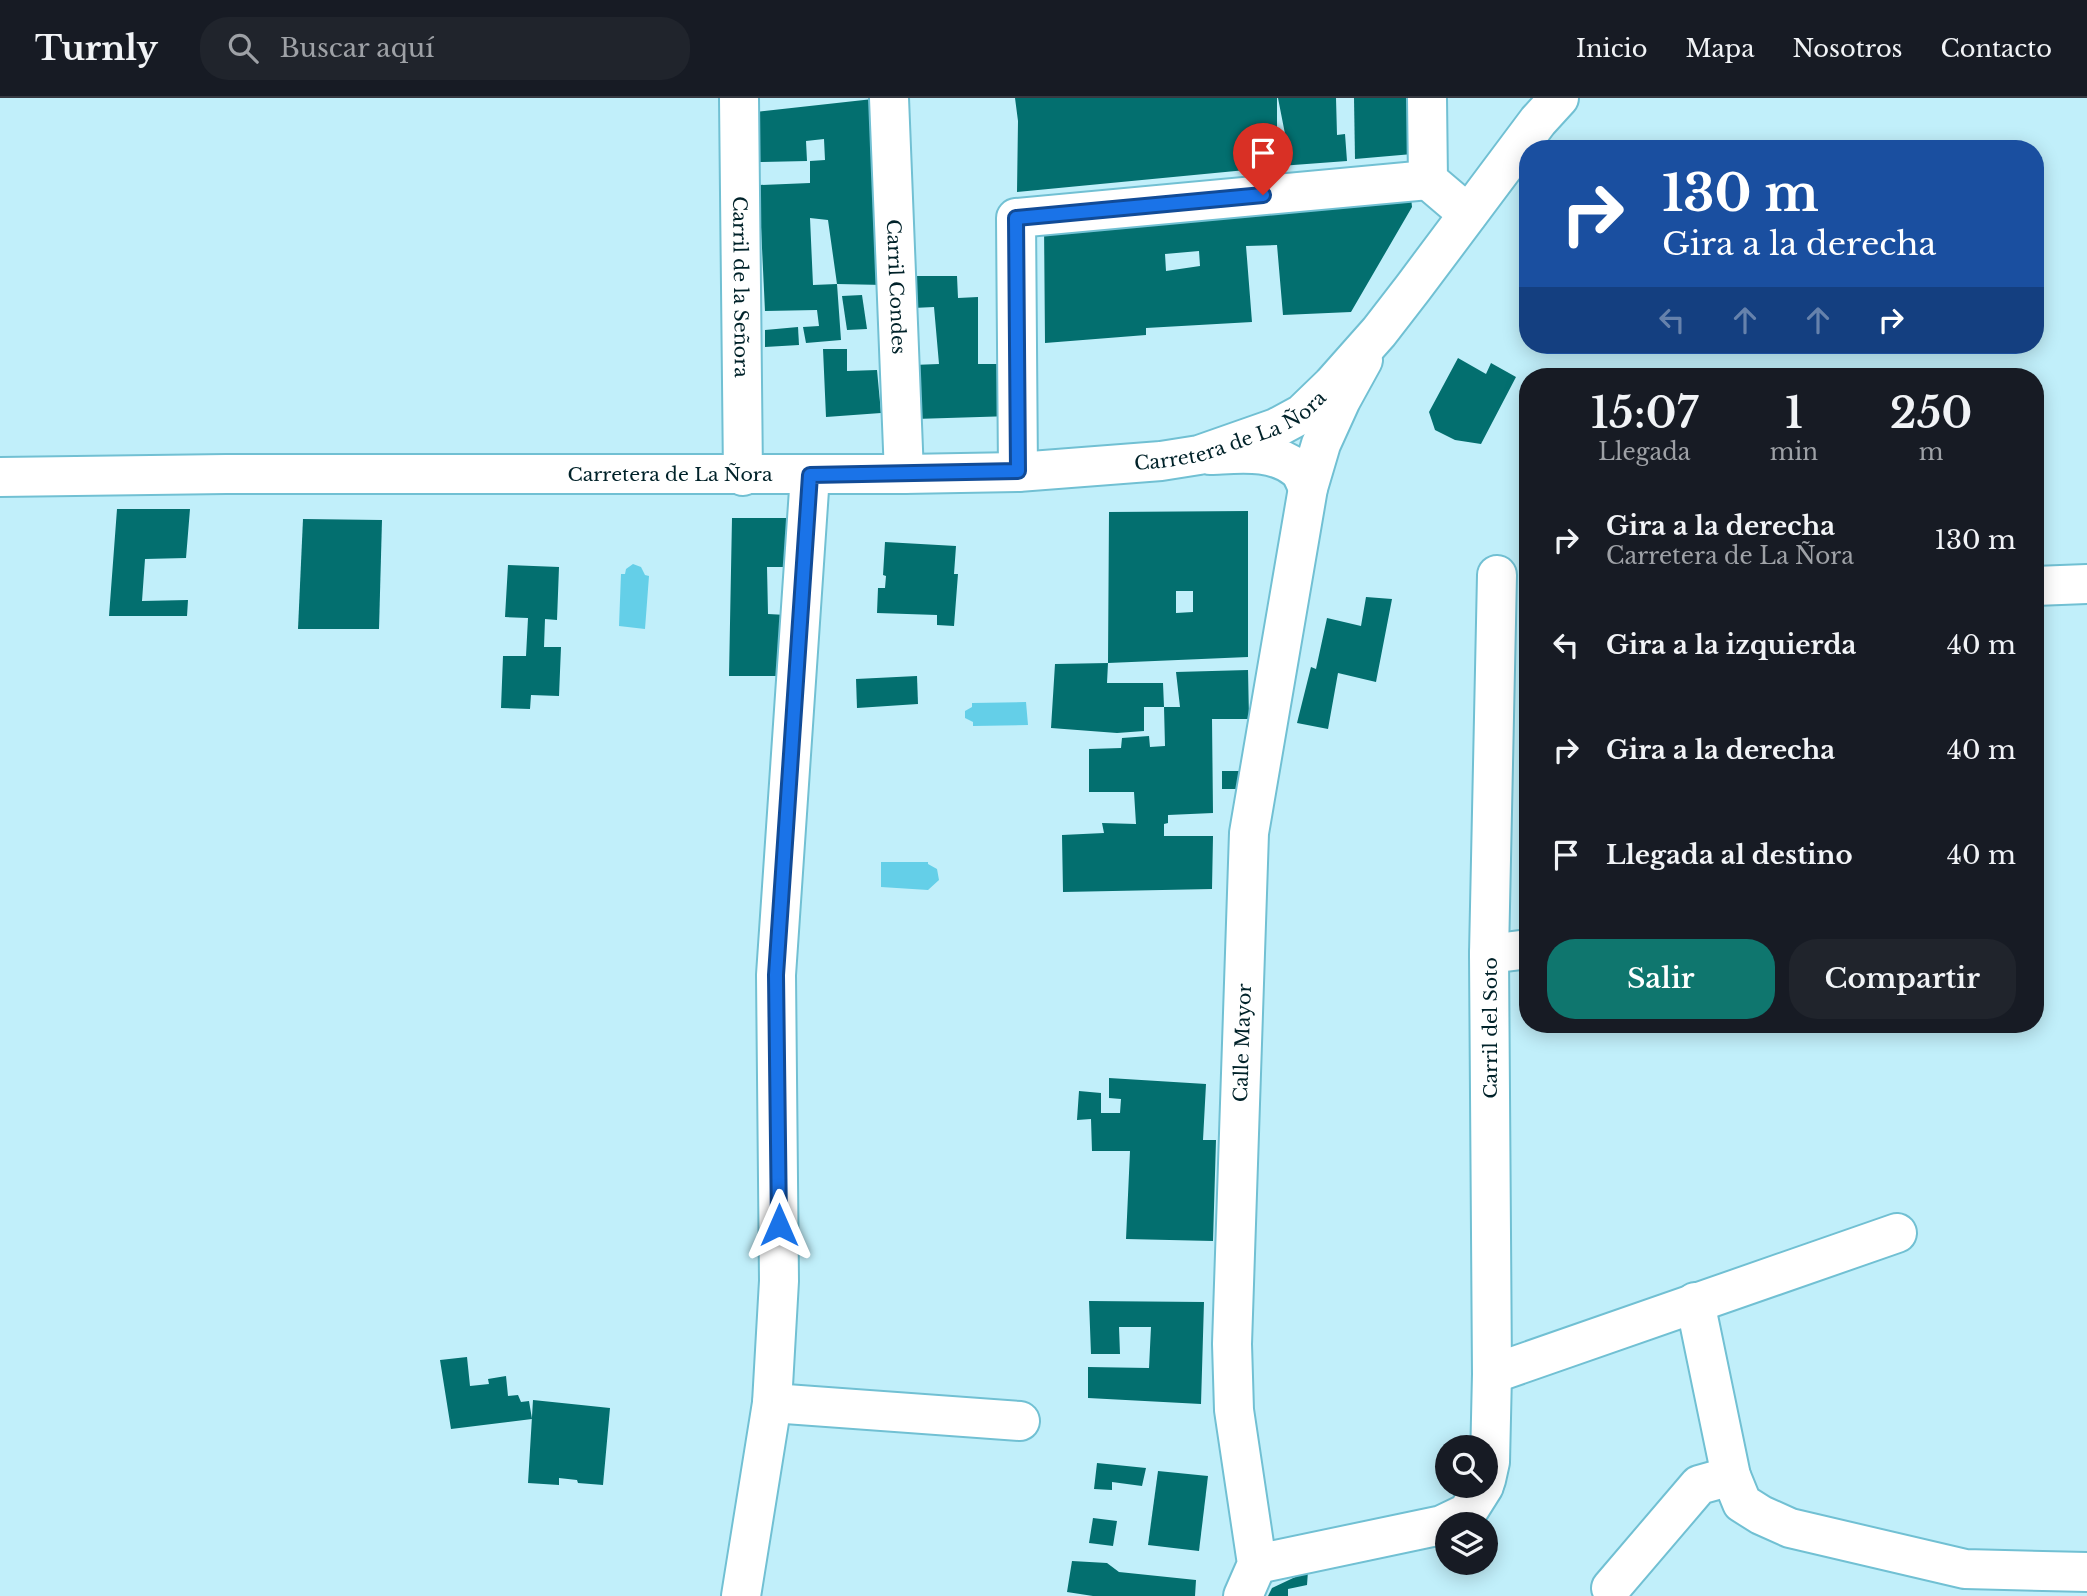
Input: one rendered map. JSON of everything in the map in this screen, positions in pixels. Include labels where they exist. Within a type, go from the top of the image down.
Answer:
[{"type":"street","name":"Carril de la Señora","points":[[738,98],[743,476]]},
{"type":"street","name":"Carril Condes","points":[[889,98],[904,474]]},
{"type":"street","points":[[1427,98],[1428,180]]},
{"type":"street","name":"Carretera de La Ñora","points":[[1524,140],[1559,98]]},
{"type":"street","name":"Carretera de La Ñora","points":[[0,477],[226,474],[904,474],[1018,471],[1161,461],[1199,455],[1276,428],[1302,414],[1379,332],[1519,146]]},
{"type":"street","points":[[1018,471],[1016,218],[1428,180],[1468,214]]},
{"type":"street","name":"Calle Mayor","points":[[1250,1580],[1234,1410],[1232,1344],[1246,862],[1308,488],[1321,444],[1341,400],[1379,332]]},
{"type":"street","points":[[1199,455],[1258,453],[1281,459],[1299,470],[1308,488]]},
{"type":"street","points":[[741,1596],[772,1402],[779,1281],[777,962],[810,475]]},
{"type":"street","name":"Carril del Soto","points":[[1491,1435],[1489,954],[1497,575]]},
{"type":"street","points":[[2044,586],[2087,584]]},
{"type":"street","points":[[1489,954],[1519,950]]},
{"type":"street","points":[[1492,1374],[1897,1233]]},
{"type":"street","points":[[1695,1302],[1731,1476],[1742,1503],[1790,1528],[1965,1569],[2087,1572]]},
{"type":"street","points":[[772,1402],[1020,1421]]},
{"type":"street","points":[[1611,1588],[1699,1485],[1731,1476]]},
{"type":"street","points":[[1250,1580],[1442,1525],[1467,1513],[1477,1498]]},
{"type":"water","points":[[633,564],[641,567],[645,575],[649,576],[645,629],[619,626],[621,574],[625,574],[626,569]]},
{"type":"water","points":[[1026,702],[1028,725],[973,726],[973,722],[965,718],[965,711],[972,707],[972,703]]},
{"type":"water","points":[[881,862],[928,862],[937,869],[939,880],[928,890],[881,887]]},
{"type":"building","points":[[1015,98],[1277,98],[1277,167],[1017,192],[1018,121]]},
{"type":"building","points":[[1278,98],[1336,98],[1337,135],[1345,134],[1347,161],[1280,166],[1277,140],[1286,139]]},
{"type":"building","points":[[1354,98],[1423,98],[1424,153],[1355,159]]},
{"type":"building","points":[[873,99],[884,285],[837,284],[841,340],[806,343],[803,327],[819,326],[817,310],[765,311],[759,185],[810,183],[810,161],[825,160],[824,139],[806,141],[807,161],[758,162],[756,112]],"holes":[[[810,218],[828,220],[837,284],[813,285]]]},
{"type":"building","points":[[1411,197],[1412,207],[1351,312],[1283,315],[1277,245],[1246,246],[1252,322],[1146,328],[1146,335],[1045,343],[1044,222]],"holes":[[[1199,251],[1200,266],[1166,271],[1165,254]]]},
{"type":"building","points":[[911,276],[957,276],[958,298],[978,297],[978,364],[1010,364],[1012,416],[915,419],[913,365],[939,364],[934,307],[913,308]]},
{"type":"building","points":[[862,295],[867,329],[847,330],[842,296]]},
{"type":"building","points":[[798,327],[799,345],[765,347],[765,330]]},
{"type":"building","points":[[823,349],[847,349],[847,371],[877,370],[881,413],[826,417]]},
{"type":"building","points":[[1458,358],[1486,374],[1491,363],[1516,377],[1481,444],[1455,440],[1435,430],[1429,412]]},
{"type":"building","points":[[117,509],[190,509],[186,558],[145,559],[142,601],[188,600],[187,616],[109,616]]},
{"type":"building","points":[[1248,511],[1248,657],[1108,663],[1109,512]],"holes":[[[1176,591],[1193,591],[1193,612],[1176,613]]]},
{"type":"building","points":[[732,518],[792,518],[791,567],[767,567],[768,614],[786,615],[786,676],[729,676]]},
{"type":"building","points":[[303,519],[382,520],[379,629],[298,629]]},
{"type":"building","points":[[885,542],[956,546],[954,574],[958,574],[954,626],[937,625],[937,615],[877,613],[878,588],[885,588]]},
{"type":"building","points":[[508,565],[559,567],[557,620],[545,619],[544,647],[561,647],[559,696],[531,695],[530,709],[501,708],[503,656],[526,656],[528,618],[505,617]]},
{"type":"building","points":[[1366,597],[1392,599],[1376,682],[1338,673],[1328,729],[1297,723],[1311,667],[1316,669],[1327,618],[1361,626]]},
{"type":"building","points":[[1108,663],[1107,683],[1163,683],[1164,707],[1144,707],[1144,731],[1117,733],[1051,728],[1055,664]]},
{"type":"building","points":[[1248,670],[1249,719],[1212,719],[1213,813],[1168,815],[1168,823],[1164,824],[1164,836],[1213,836],[1212,889],[1063,892],[1062,835],[1104,833],[1102,823],[1136,824],[1134,792],[1089,792],[1089,749],[1121,748],[1122,738],[1149,736],[1150,747],[1165,746],[1164,707],[1180,707],[1176,672]]},
{"type":"building","points":[[917,676],[918,704],[857,708],[856,679]]},
{"type":"building","points":[[1222,771],[1246,771],[1246,789],[1222,789]]},
{"type":"building","points":[[1109,1078],[1206,1084],[1203,1140],[1216,1140],[1213,1241],[1126,1239],[1130,1151],[1092,1151],[1091,1119],[1077,1120],[1079,1091],[1101,1093],[1101,1113],[1120,1113],[1121,1099],[1109,1098]]},
{"type":"building","points":[[1089,1301],[1204,1302],[1201,1404],[1088,1398],[1088,1367],[1149,1368],[1151,1327],[1119,1327],[1120,1354],[1091,1354]]},
{"type":"building","points":[[467,1357],[470,1386],[489,1384],[488,1379],[506,1376],[508,1396],[518,1395],[521,1402],[529,1401],[532,1419],[451,1429],[440,1360]]},
{"type":"building","points":[[533,1400],[610,1408],[603,1485],[559,1478],[559,1485],[528,1483]]},
{"type":"building","points":[[1097,1463],[1146,1468],[1142,1486],[1112,1482],[1112,1490],[1094,1489]]},
{"type":"building","points":[[1158,1471],[1208,1476],[1199,1551],[1148,1545]]},
{"type":"building","points":[[1093,1518],[1117,1521],[1113,1546],[1089,1543]]},
{"type":"building","points":[[1072,1561],[1107,1563],[1119,1572],[1196,1580],[1195,1596],[1093,1596],[1067,1592]]},
{"type":"building","points":[[1308,1571],[1307,1585],[1288,1589],[1288,1596],[1268,1596],[1272,1588]]},
{"type":"route","points":[[779,1225],[776,975],[810,475],[1018,471],[1016,218],[1263,195]]}]
